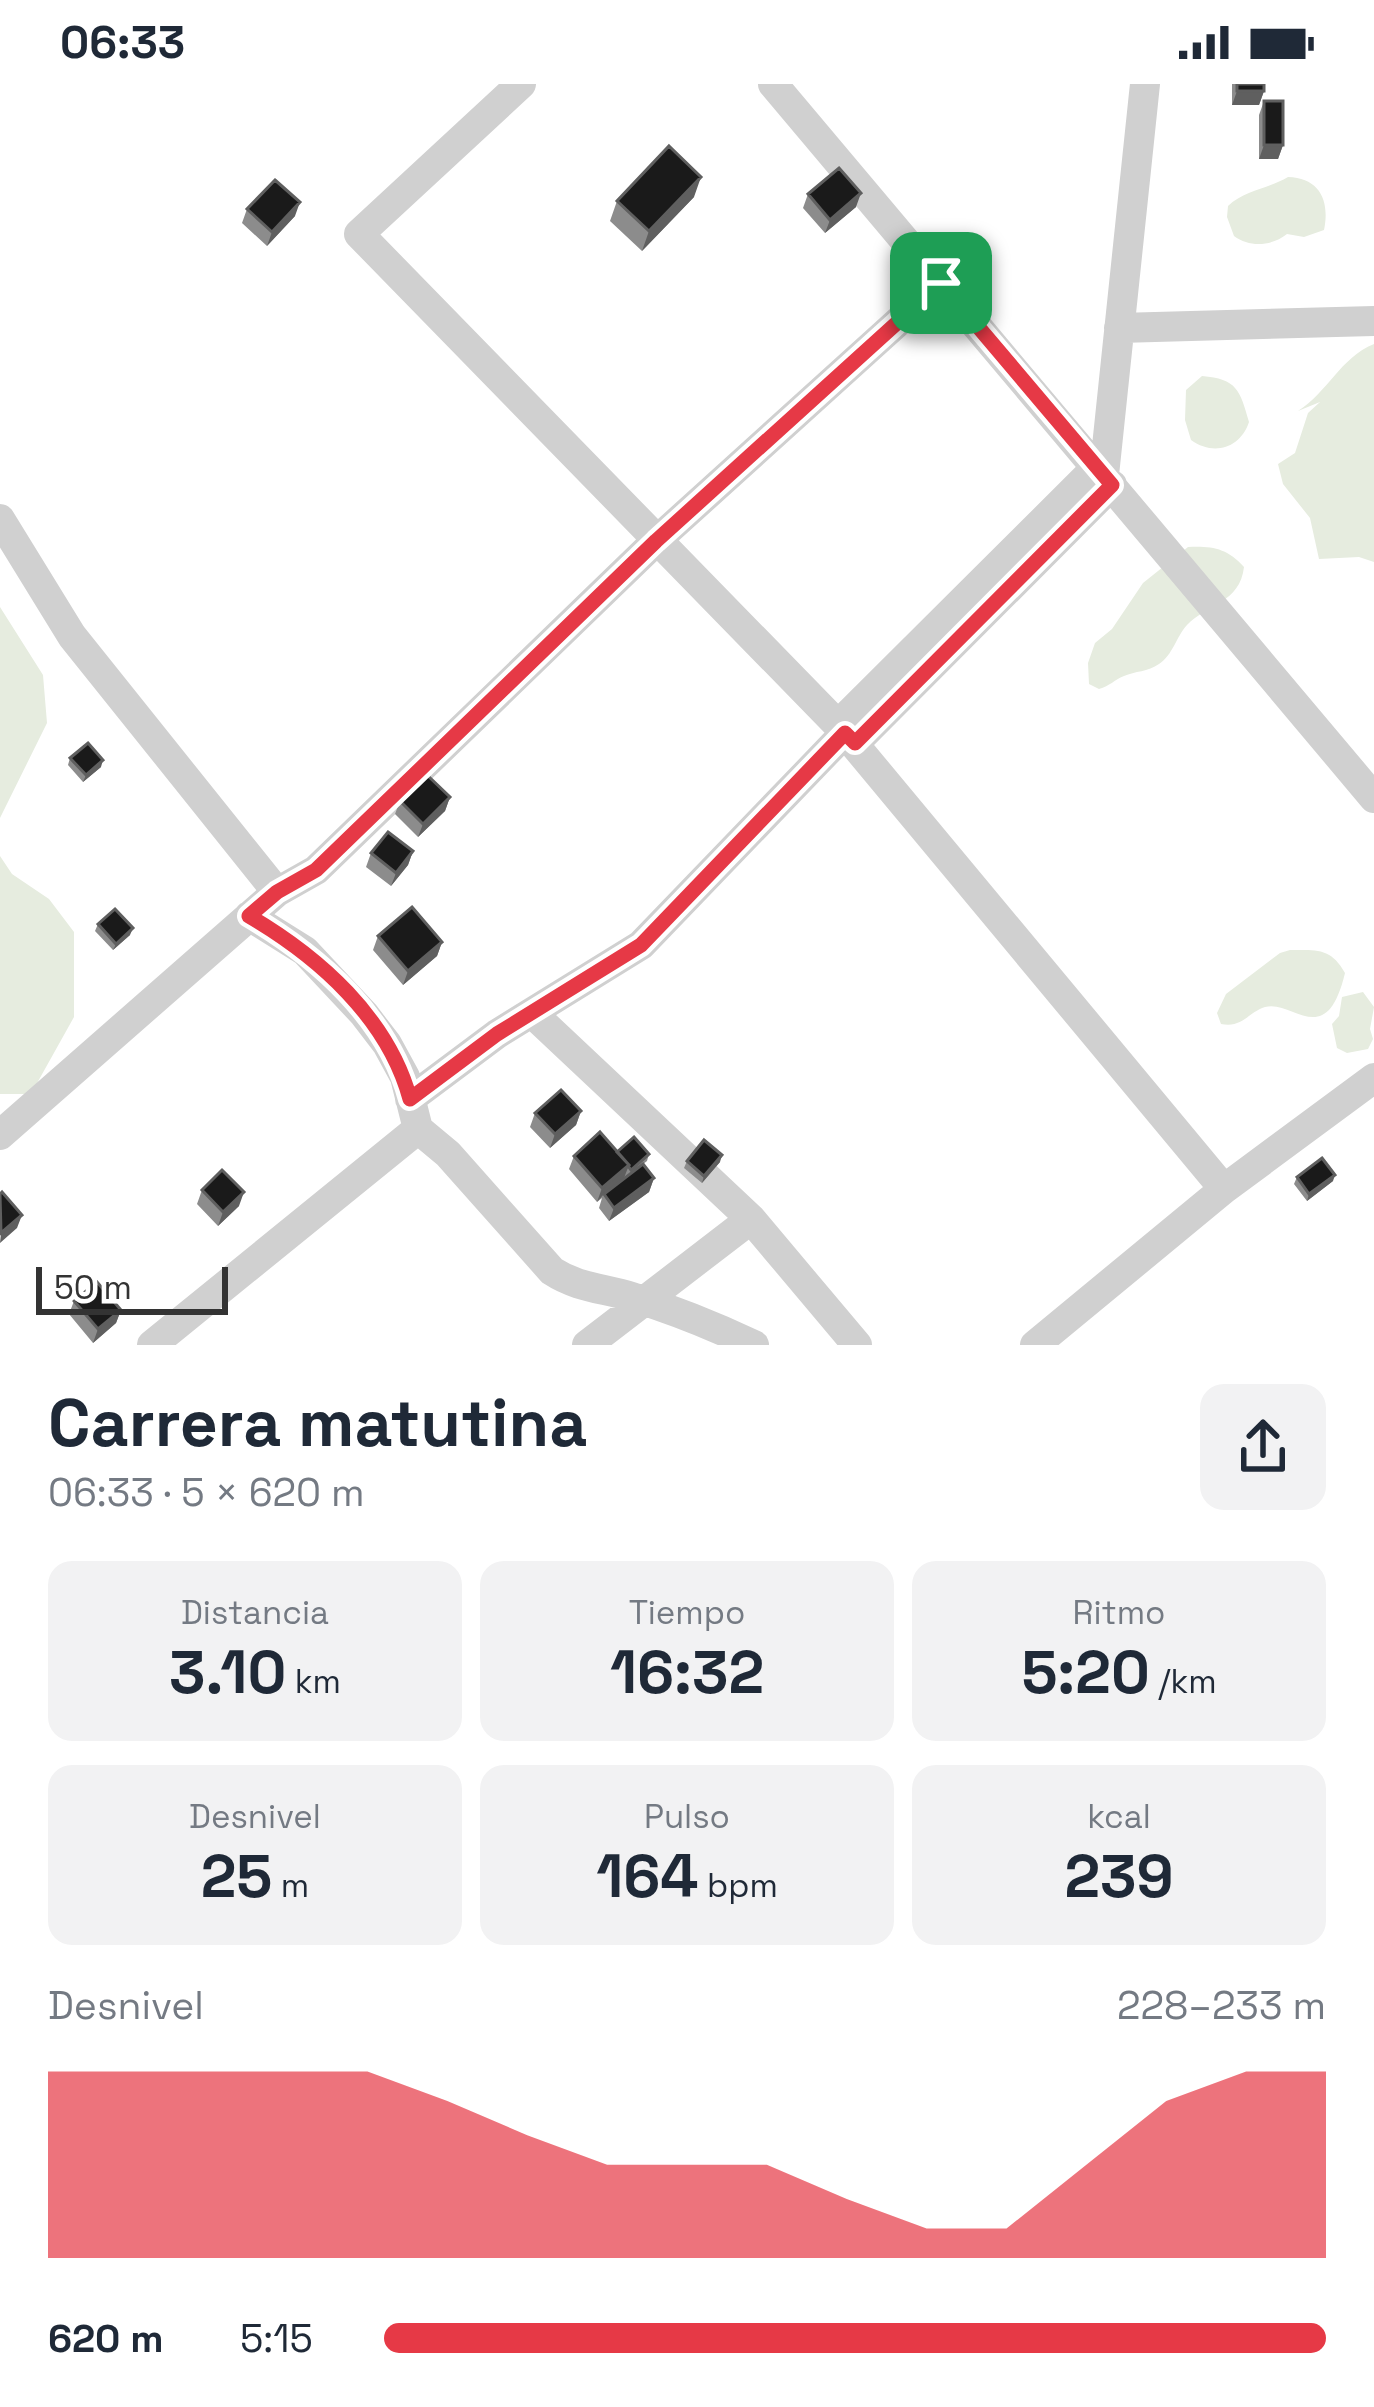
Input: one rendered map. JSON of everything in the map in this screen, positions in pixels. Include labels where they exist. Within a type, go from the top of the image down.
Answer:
[{"type":"street","points":[[521,84],[359,234],[846,734],[1224,1189]]},
{"type":"street","points":[[773,84],[1374,799]]},
{"type":"street","points":[[152,1345],[532,1013],[641,945],[1104,476],[1145,84]]},
{"type":"street","points":[[0,1135],[277,892],[316,870],[656,541],[941,283]]},
{"type":"street","points":[[1120,328],[1374,321]]},
{"type":"street","points":[[0,519],[72,636],[277,892]]},
{"type":"street","points":[[249,916],[305,951],[364,1014],[387,1044],[414,1114],[552,1271],[574,1285],[688,1315],[754,1345]]},
{"type":"street","points":[[532,1013],[751,1219],[857,1345]]},
{"type":"street","points":[[1035,1345],[1224,1189],[1374,1078]]},
{"type":"street","points":[[587,1345],[751,1219]]},
{"type":"shaded area","points":[[1288,177],[1308,182],[1320,193],[1324,230],[1304,237],[1287,234],[1261,244],[1234,236],[1228,206]]},
{"type":"shaded area","points":[[1374,344],[1374,562],[1359,557],[1319,559],[1310,518],[1283,484],[1278,464],[1295,453],[1308,413],[1320,402],[1298,411],[1352,358]]},
{"type":"shaded area","points":[[1202,376],[1230,383],[1246,411],[1245,431],[1225,447],[1208,448],[1191,440],[1185,420],[1186,390]]},
{"type":"shaded area","points":[[1188,547],[1219,550],[1238,561],[1244,567],[1236,588],[1187,625],[1159,664],[1099,689],[1089,684],[1088,663],[1095,643],[1112,629],[1143,583]]},
{"type":"shaded area","points":[[0,607],[43,675],[47,723],[0,818]]},
{"type":"shaded area","points":[[0,856],[12,874],[49,899],[74,932],[74,1017],[31,1094],[0,1094]]},
{"type":"shaded area","points":[[1290,950],[1323,952],[1345,973],[1328,1011],[1308,1017],[1265,1007],[1240,1022],[1221,1024],[1217,1013],[1226,994]]},
{"type":"shaded area","points":[[1363,992],[1374,1007],[1373,1039],[1368,1049],[1347,1053],[1337,1048],[1332,1024],[1339,1016],[1342,997]]},
{"type":"building","points":[[1237,84],[1264,84],[1264,91],[1237,91]]},
{"type":"building","points":[[1264,101],[1283,101],[1283,145],[1264,145]]},
{"type":"building","points":[[669,146],[701,177],[649,231],[617,201]]},
{"type":"building","points":[[839,168],[861,193],[830,220],[808,194]]},
{"type":"building","points":[[275,180],[300,202],[272,232],[247,209]]},
{"type":"building","points":[[88,743],[103,760],[86,775],[70,758]]},
{"type":"building","points":[[426,774],[450,797],[423,824],[400,801]]},
{"type":"building","points":[[388,832],[413,851],[396,873],[371,853]]},
{"type":"building","points":[[412,907],[442,942],[408,971],[378,936]]},
{"type":"building","points":[[115,909],[133,928],[116,944],[98,924]]},
{"type":"building","points":[[561,1090],[581,1111],[555,1134],[535,1113]]},
{"type":"building","points":[[600,1132],[629,1165],[602,1188],[574,1156]]},
{"type":"building","points":[[634,1137],[649,1154],[631,1170],[617,1152]]},
{"type":"building","points":[[704,1140],[722,1155],[704,1176],[687,1161]]},
{"type":"building","points":[[1322,1158],[1335,1175],[1309,1194],[1297,1177]]},
{"type":"building","points":[[643,1164],[654,1178],[614,1208],[604,1194]]},
{"type":"building","points":[[222,1170],[244,1192],[223,1212],[202,1190]]},
{"type":"building","points":[[0,1194],[22,1215],[1,1233]]},
{"type":"building","points":[[97,1282],[121,1310],[98,1329],[74,1301]]},
{"type":"route","points":[[941,283],[1112,485],[855,743],[845,733],[641,945],[497,1034],[410,1099],[387,1044],[328,973],[287,938],[249,916],[277,892],[316,870],[656,541],[941,283]]}]
